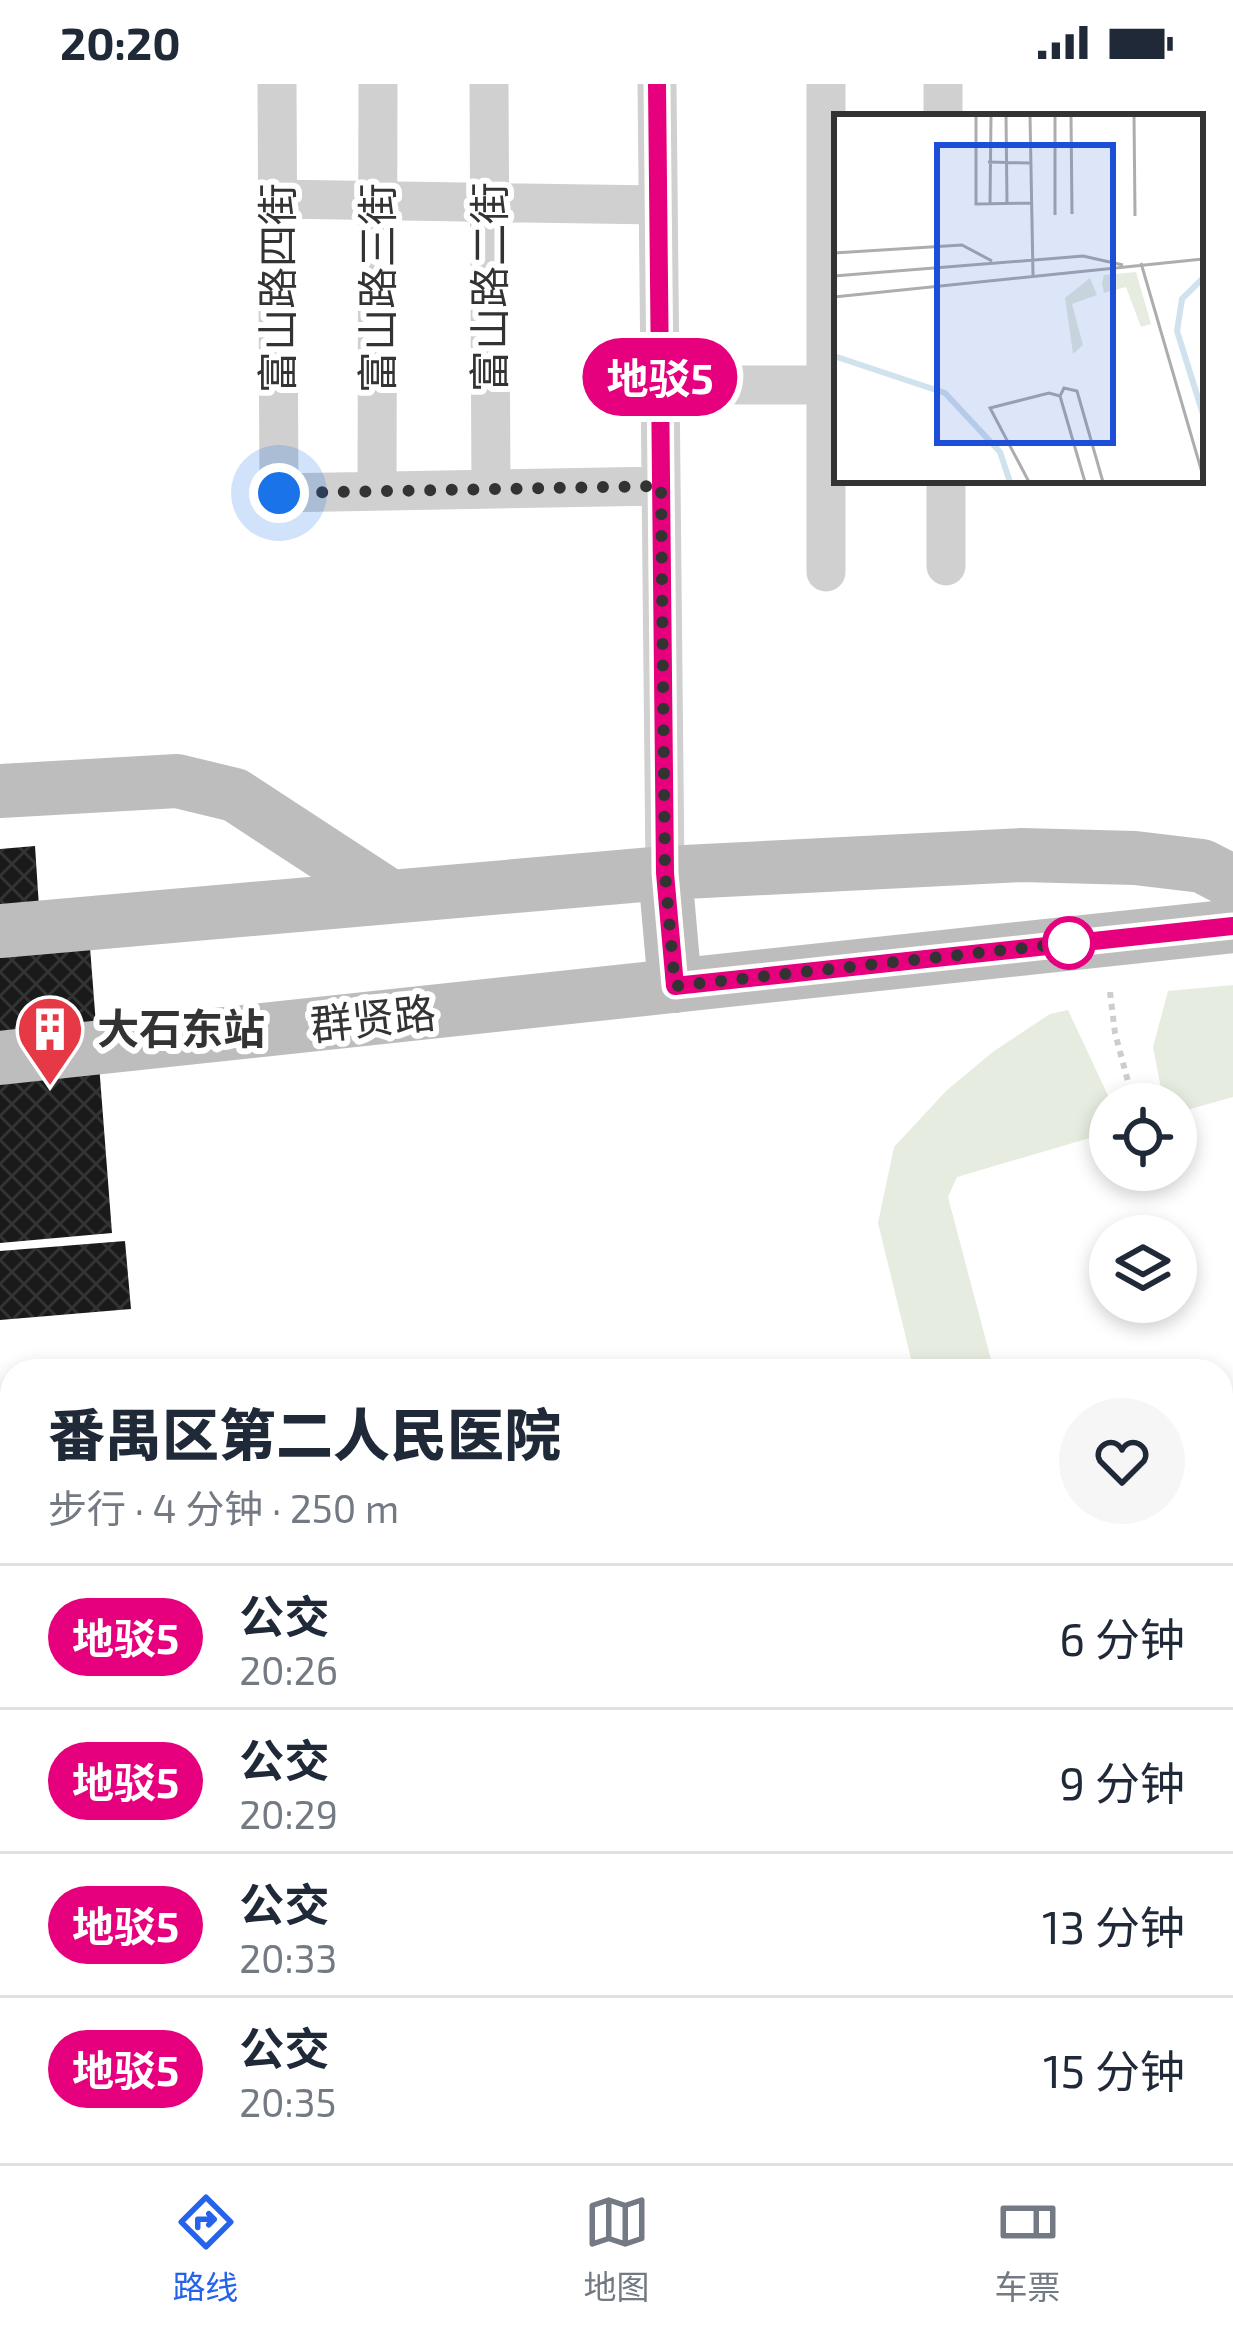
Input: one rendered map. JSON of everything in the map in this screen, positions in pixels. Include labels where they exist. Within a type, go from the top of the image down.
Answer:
[{"type":"street","name":"富山路四街","points":[[277,84],[279,493],[377,491]]},
{"type":"street","name":"富山路三街","points":[[377,491],[378,84]]},
{"type":"street","name":"富山路二街","points":[[489,84],[491,490]]},
{"type":"street","points":[[657,84],[665,873],[675,986]]},
{"type":"street","points":[[826,84],[832,385],[826,572]]},
{"type":"street","points":[[943,84],[944,114]]},
{"type":"street","points":[[278,199],[658,206]]},
{"type":"street","points":[[660,385],[832,385]]},
{"type":"street","points":[[946,483],[946,566]]},
{"type":"street","points":[[377,491],[661,486]]},
{"type":"street","points":[[0,791],[177,781],[235,795],[388,895]]},
{"type":"street","points":[[0,931],[665,873],[1022,855],[1135,858],[1202,866],[1233,882]]},
{"type":"street","name":"群贤路","points":[[0,1058],[1233,926]]},
{"type":"path","points":[[1110,992],[1114,1033],[1128,1083]]},
{"type":"shaded area","points":[[1233,985],[1233,1097],[1197,1107],[1197,1083],[1160,1083],[1153,1047],[1168,991]]},
{"type":"shaded area","points":[[1068,1010],[1102,1083],[1089,1083],[1089,1138],[957,1177],[948,1197],[991,1359],[911,1359],[878,1223],[894,1147],[947,1090],[1050,1014]]},
{"type":"building","name":"大石东站","points":[[35,846],[39,907],[0,910],[0,849]]},
{"type":"building","name":"大石东站","points":[[89,934],[112,1233],[0,1243],[0,942]]},
{"type":"building","points":[[125,1241],[131,1309],[0,1320],[0,1251]]},
{"type":"bus line","name":"地驳5","points":[[657,84],[665,873],[675,986],[1233,926]]},
{"type":"place","name":"大石东站","points":[[50,1088]]},
{"type":"route","points":[[279,493],[661,486],[665,873],[675,986],[1069,943]]}]
